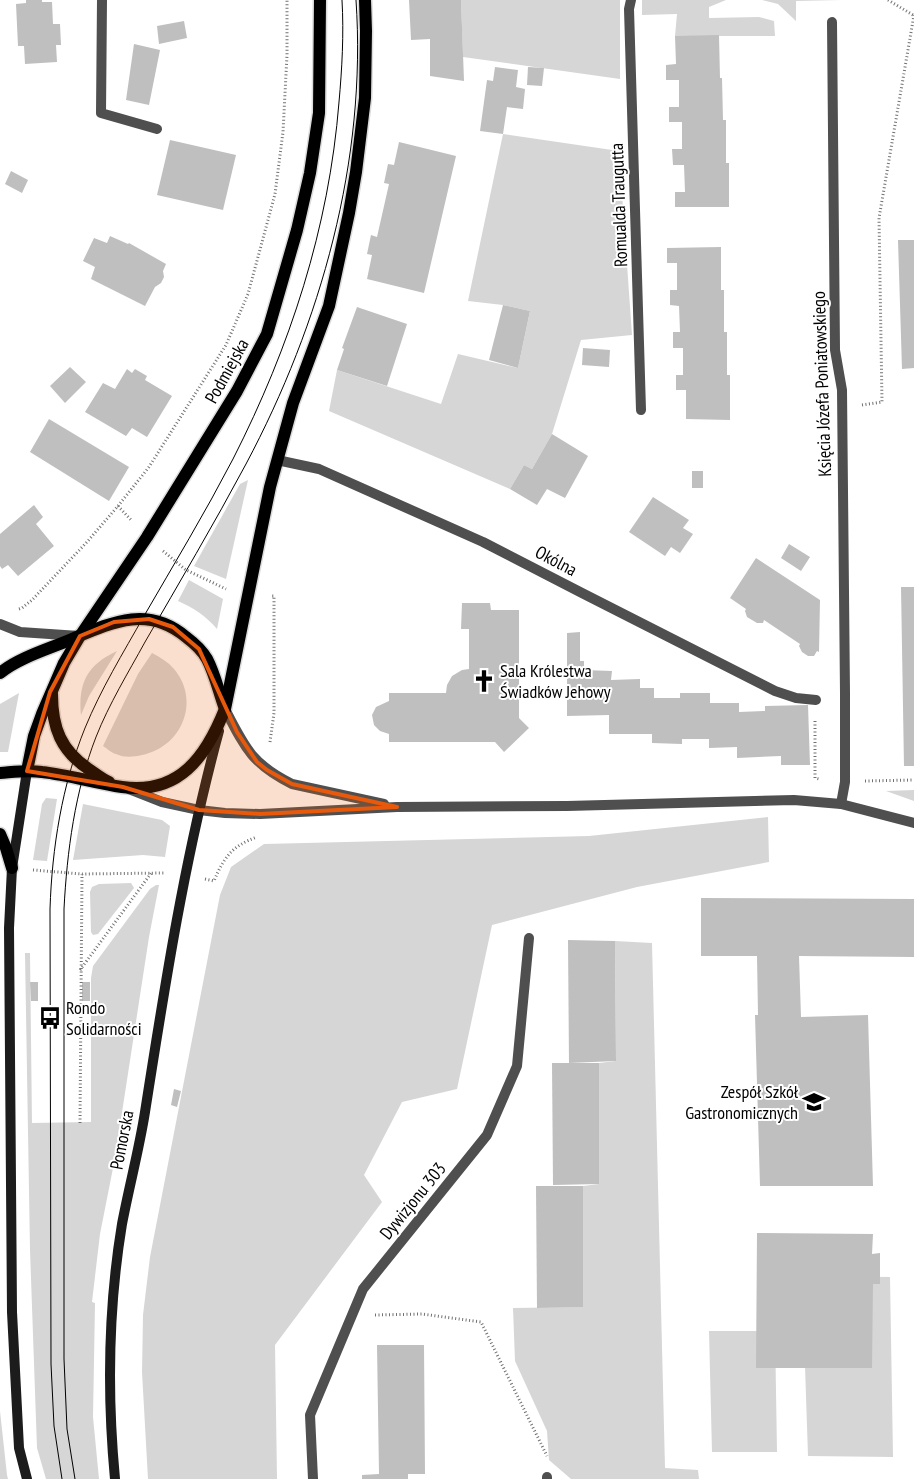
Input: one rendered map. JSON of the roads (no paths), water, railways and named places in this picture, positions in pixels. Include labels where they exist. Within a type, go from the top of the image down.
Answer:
[{"type":"main road","name":"Podmiejska","points":[[80,636],[146,537],[237,391],[267,334],[297,230],[310,173],[319,113],[320,0]]},
{"type":"main road","points":[[199,810],[225,709],[277,460],[293,404],[329,306],[349,213],[365,98],[365,0]]},
{"type":"main road","points":[[0,673],[23,660],[114,622],[134,618],[149,619],[173,627],[191,640],[206,658],[225,709],[206,749],[193,765],[176,779],[158,785],[139,788],[123,787],[43,772],[0,773]]},
{"type":"main road","points":[[27,1479],[19,1448],[12,1312],[9,948],[12,868],[34,736],[52,687],[80,636]]},
{"type":"main road","points":[[52,687],[52,707],[55,724],[63,744],[86,768],[106,781],[123,787]]},
{"type":"main road","name":"Pomorska","points":[[115,1479],[110,1395],[110,1338],[122,1225],[144,1117],[170,958],[199,810]]},
{"type":"main road","points":[[0,834],[12,868]]},
{"type":"street","points":[[102,0],[102,113],[157,129]]},
{"type":"street","name":"Romualda Traugutta","points":[[631,0],[641,410]]},
{"type":"street","name":"Księcia Józefa Poniatowskiego","points":[[832,22],[834,350],[842,390],[845,713],[844,782],[841,804]]},
{"type":"street","name":"Okólna","points":[[277,460],[327,472],[484,542],[775,691],[796,698],[816,700]]},
{"type":"street","points":[[0,624],[20,632],[80,636]]},
{"type":"street","points":[[225,709],[248,751],[267,770],[292,784],[397,807]]},
{"type":"street","points":[[123,787],[162,802],[199,810],[260,814],[397,807],[575,806],[794,800],[841,804],[914,823]]},
{"type":"street","name":"Dywizjonu 303","points":[[313,1479],[310,1415],[363,1289],[487,1135],[517,1066],[529,938]]},
{"type":"tram line","points":[[62,1479],[54,1426],[51,1364],[50,909],[53,863],[64,794],[85,728],[105,685],[233,459],[254,417],[289,330],[304,286],[316,241],[334,149],[342,64],[342,0]]},
{"type":"tram line","points":[[75,1479],[67,1429],[64,1359],[64,909],[67,865],[77,800],[96,737],[107,713],[246,464],[273,410],[317,297],[333,239],[346,180],[354,120],[358,60],[356,0]]},
{"type":"place","name":"Sala Królestwa Świadków Jehowy","points":[[484,681]]},
{"type":"place","name":"Rondo Solidarności","points":[[50,1018]]},
{"type":"place","name":"Zespół Szkół Gastronomicznych","points":[[814,1102]]}]
